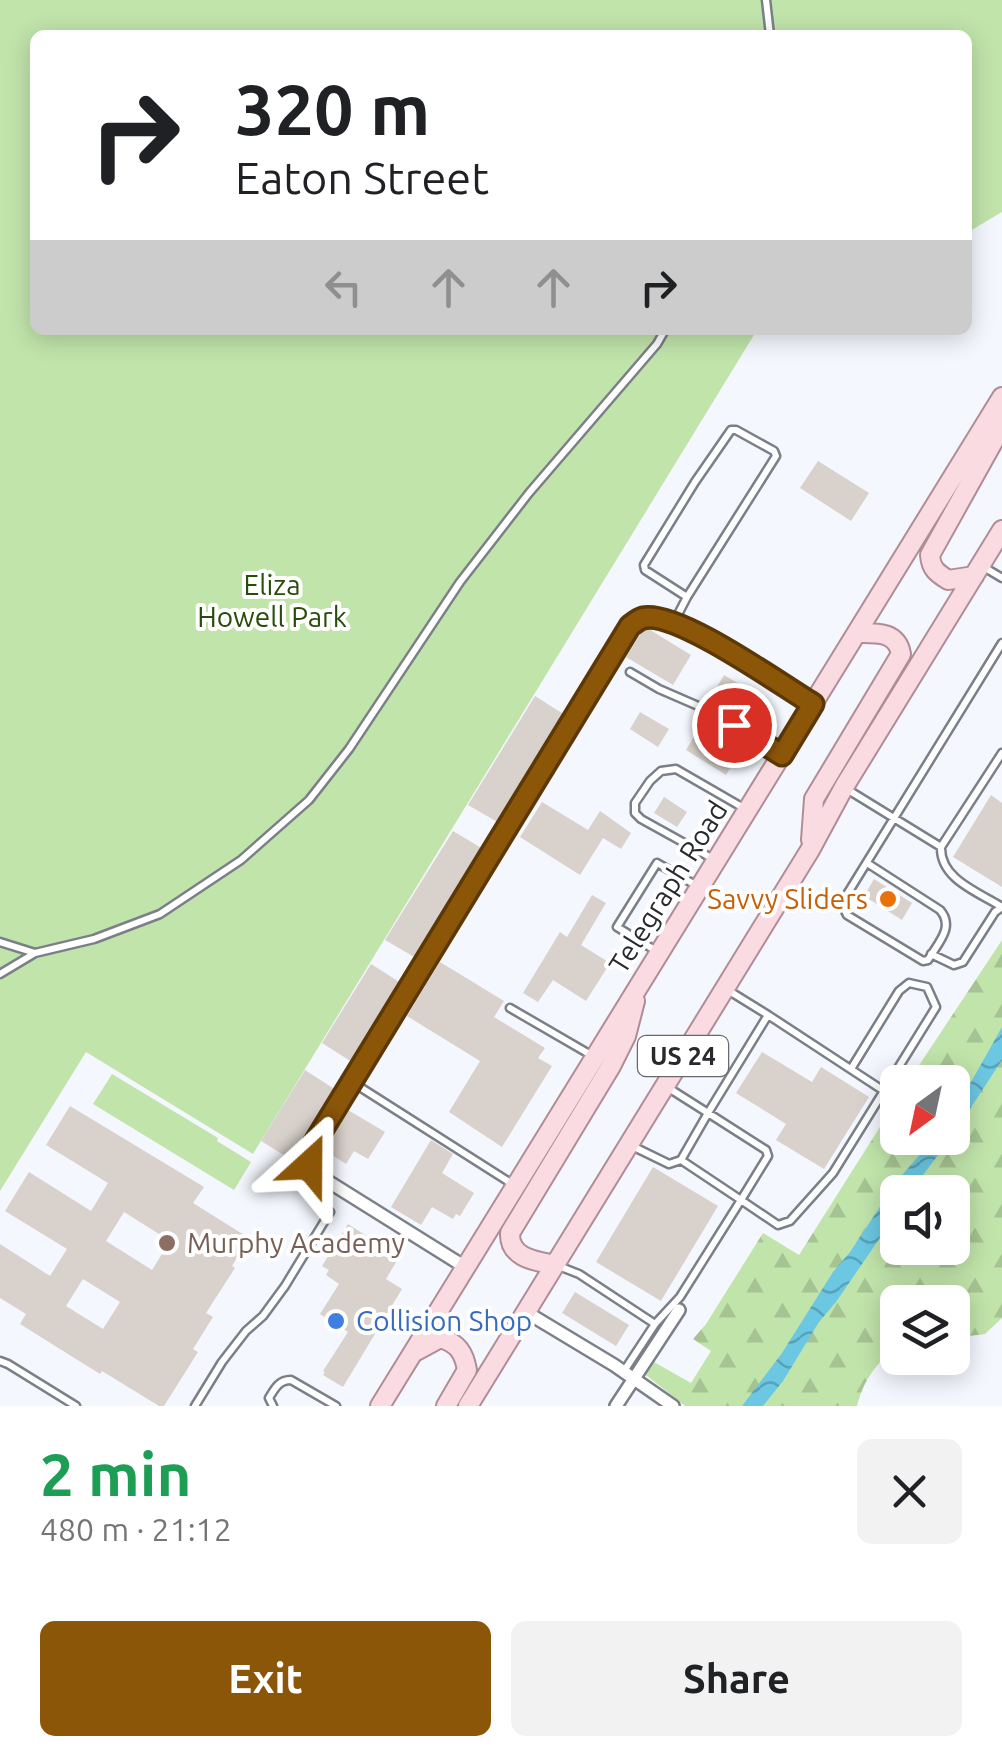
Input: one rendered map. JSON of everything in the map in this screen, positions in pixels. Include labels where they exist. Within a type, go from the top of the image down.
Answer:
[{"type":"main road","name":"Telegraph Road","points":[[380,1406],[1002,397]]},
{"type":"main road","points":[[977,571],[948,580],[935,572],[930,556],[998,433],[1002,415]]},
{"type":"main road","name":"US 24","points":[[468,1406],[1002,530]]},
{"type":"main road","points":[[810,850],[814,799],[900,654],[899,644],[892,637],[880,632],[857,632]]},
{"type":"main road","points":[[555,1265],[520,1255],[511,1246],[510,1233],[611,1066],[626,1036],[639,986]]},
{"type":"main road","points":[[414,1352],[440,1338],[459,1347],[467,1370],[446,1406]]},
{"type":"street","points":[[465,1266],[313,1172],[307,1155],[630,626],[641,618],[673,623],[710,640],[813,704]]},
{"type":"street","points":[[616,1406],[629,1374],[679,1310]]},
{"type":"street","points":[[526,1312],[629,1374],[673,1406]]},
{"type":"lane","points":[[766,0],[769,30]]},
{"type":"lane","points":[[0,974],[34,953],[94,939],[160,914],[242,860],[309,800],[349,749],[460,582],[662,335]]},
{"type":"lane","points":[[673,623],[776,456],[774,451],[736,430],[730,430],[644,565],[645,570],[687,597]]},
{"type":"lane","points":[[977,571],[1002,578]]},
{"type":"lane","points":[[867,863],[944,913],[947,927],[928,960],[923,961],[847,915],[843,908],[846,896],[1002,643]]},
{"type":"lane","points":[[630,672],[659,690],[712,712],[782,755]]},
{"type":"lane","points":[[932,954],[954,965],[962,962],[1002,907],[949,873],[943,864],[941,847],[1002,753]]},
{"type":"lane","points":[[716,861],[641,819],[635,813],[635,803],[660,770],[676,769],[748,811]]},
{"type":"lane","points":[[844,787],[941,847]]},
{"type":"lane","points":[[660,953],[617,927],[657,863],[700,888]]},
{"type":"lane","points":[[0,942],[34,953]]},
{"type":"lane","points":[[851,1069],[899,991],[908,984],[927,987],[936,1007],[900,1065]]},
{"type":"lane","points":[[725,988],[880,1088]]},
{"type":"lane","points":[[510,1008],[594,1057]]},
{"type":"lane","points":[[629,1144],[669,1164],[681,1160],[768,1015]]},
{"type":"lane","points":[[352,1082],[515,1186]]},
{"type":"lane","points":[[629,1374],[654,1324],[680,1297],[768,1156],[766,1150],[665,1086]]},
{"type":"lane","points":[[681,1160],[778,1224],[790,1221],[832,1174],[880,1097]]},
{"type":"lane","points":[[195,1406],[222,1362],[264,1316],[330,1212]]},
{"type":"lane","points":[[555,1265],[579,1274],[654,1324]]},
{"type":"lane","points":[[0,1362],[76,1406]]},
{"type":"lane","points":[[271,1404],[269,1398],[277,1384],[291,1380],[336,1406]]},
{"type":"green space","name":"Eliza Howell Park","points":[[0,0],[1002,0],[1002,212],[972,230],[972,30],[30,30],[30,335],[754,335],[253,1154],[86,1052],[0,1191]]},
{"type":"green space","points":[[1002,940],[1002,1318],[985,1334],[970,1336],[970,1285],[880,1285],[880,1363],[863,1388],[857,1406],[685,1406],[646,1375],[654,1362],[691,1383],[711,1351],[693,1339],[763,1233],[799,1255],[880,1127],[880,1155],[970,1155],[970,1065],[919,1065]]},
{"type":"green space","points":[[112,1074],[251,1162],[234,1190],[93,1104]]},
{"type":"water","points":[[1002,1027],[1002,1060],[970,1109],[970,1084]]},
{"type":"water","points":[[919,1155],[938,1155],[923,1175],[902,1175]]},
{"type":"water","points":[[880,1207],[880,1238],[819,1322],[783,1381],[763,1406],[742,1406],[782,1353],[833,1272]]},
{"type":"building","points":[[818,461],[869,493],[851,521],[800,488]]},
{"type":"building","points":[[644,628],[691,655],[673,685],[626,657]]},
{"type":"building","points":[[724,675],[756,694],[745,712],[714,692]]},
{"type":"building","points":[[535,696],[565,715],[499,823],[468,805]]},
{"type":"building","points":[[640,712],[669,729],[658,747],[630,729]]},
{"type":"building","points":[[698,730],[738,755],[726,775],[686,750]]},
{"type":"building","points":[[991,795],[1002,803],[1002,887],[953,857]]},
{"type":"building","points":[[664,797],[687,812],[677,827],[654,813]]},
{"type":"building","points":[[542,802],[588,830],[600,811],[631,833],[621,849],[603,838],[580,875],[520,837]]},
{"type":"building","points":[[453,831],[483,849],[416,958],[385,940]]},
{"type":"building","name":"Savvy Sliders","points":[[874,879],[912,903],[902,920],[864,896]]},
{"type":"building","points":[[592,895],[606,903],[581,945],[610,963],[586,1001],[553,980],[538,1002],[523,993],[560,932],[567,937]]},
{"type":"building","points":[[440,962],[504,1001],[494,1017],[545,1048],[538,1058],[552,1066],[502,1147],[449,1112],[480,1061],[407,1016]]},
{"type":"building","points":[[371,964],[401,983],[352,1062],[322,1043]]},
{"type":"building","points":[[762,1052],[812,1082],[821,1067],[869,1097],[824,1169],[776,1140],[786,1124],[736,1093]]},
{"type":"building","points":[[305,1070],[336,1090],[292,1160],[261,1141]]},
{"type":"building","points":[[70,1106],[204,1187],[193,1203],[249,1238],[206,1313],[213,1317],[193,1349],[198,1352],[164,1406],[102,1371],[100,1374],[20,1324],[26,1314],[0,1298],[0,1244],[50,1276],[67,1249],[5,1211],[29,1172],[91,1211],[108,1183],[46,1145]],"holes":[[[124,1212],[170,1241],[152,1270],[106,1241]],[[83,1279],[120,1302],[103,1329],[66,1306]]]},
{"type":"building","points":[[348,1110],[385,1132],[368,1159],[354,1151],[346,1164],[324,1150]]},
{"type":"building","points":[[431,1140],[453,1154],[442,1173],[474,1193],[460,1216],[456,1214],[453,1219],[432,1207],[421,1225],[391,1207]]},
{"type":"building","points":[[653,1167],[718,1206],[661,1301],[596,1262]]},
{"type":"building","points":[[348,1224],[382,1246],[390,1234],[407,1244],[386,1279],[402,1289],[343,1387],[323,1375],[323,1371],[348,1332],[320,1314],[339,1284],[326,1275],[329,1270],[322,1266]]},
{"type":"building","points":[[575,1292],[629,1325],[616,1346],[562,1313]]},
{"type":"place","name":"Savvy Sliders","points":[[888,899]]},
{"type":"place","name":"Murphy Academy","points":[[167,1243]]},
{"type":"place","name":"Collision Shop","points":[[336,1321]]},
{"type":"route","points":[[309,1165],[307,1155],[630,626],[641,618],[680,625],[813,704],[782,755],[734,725]]}]
